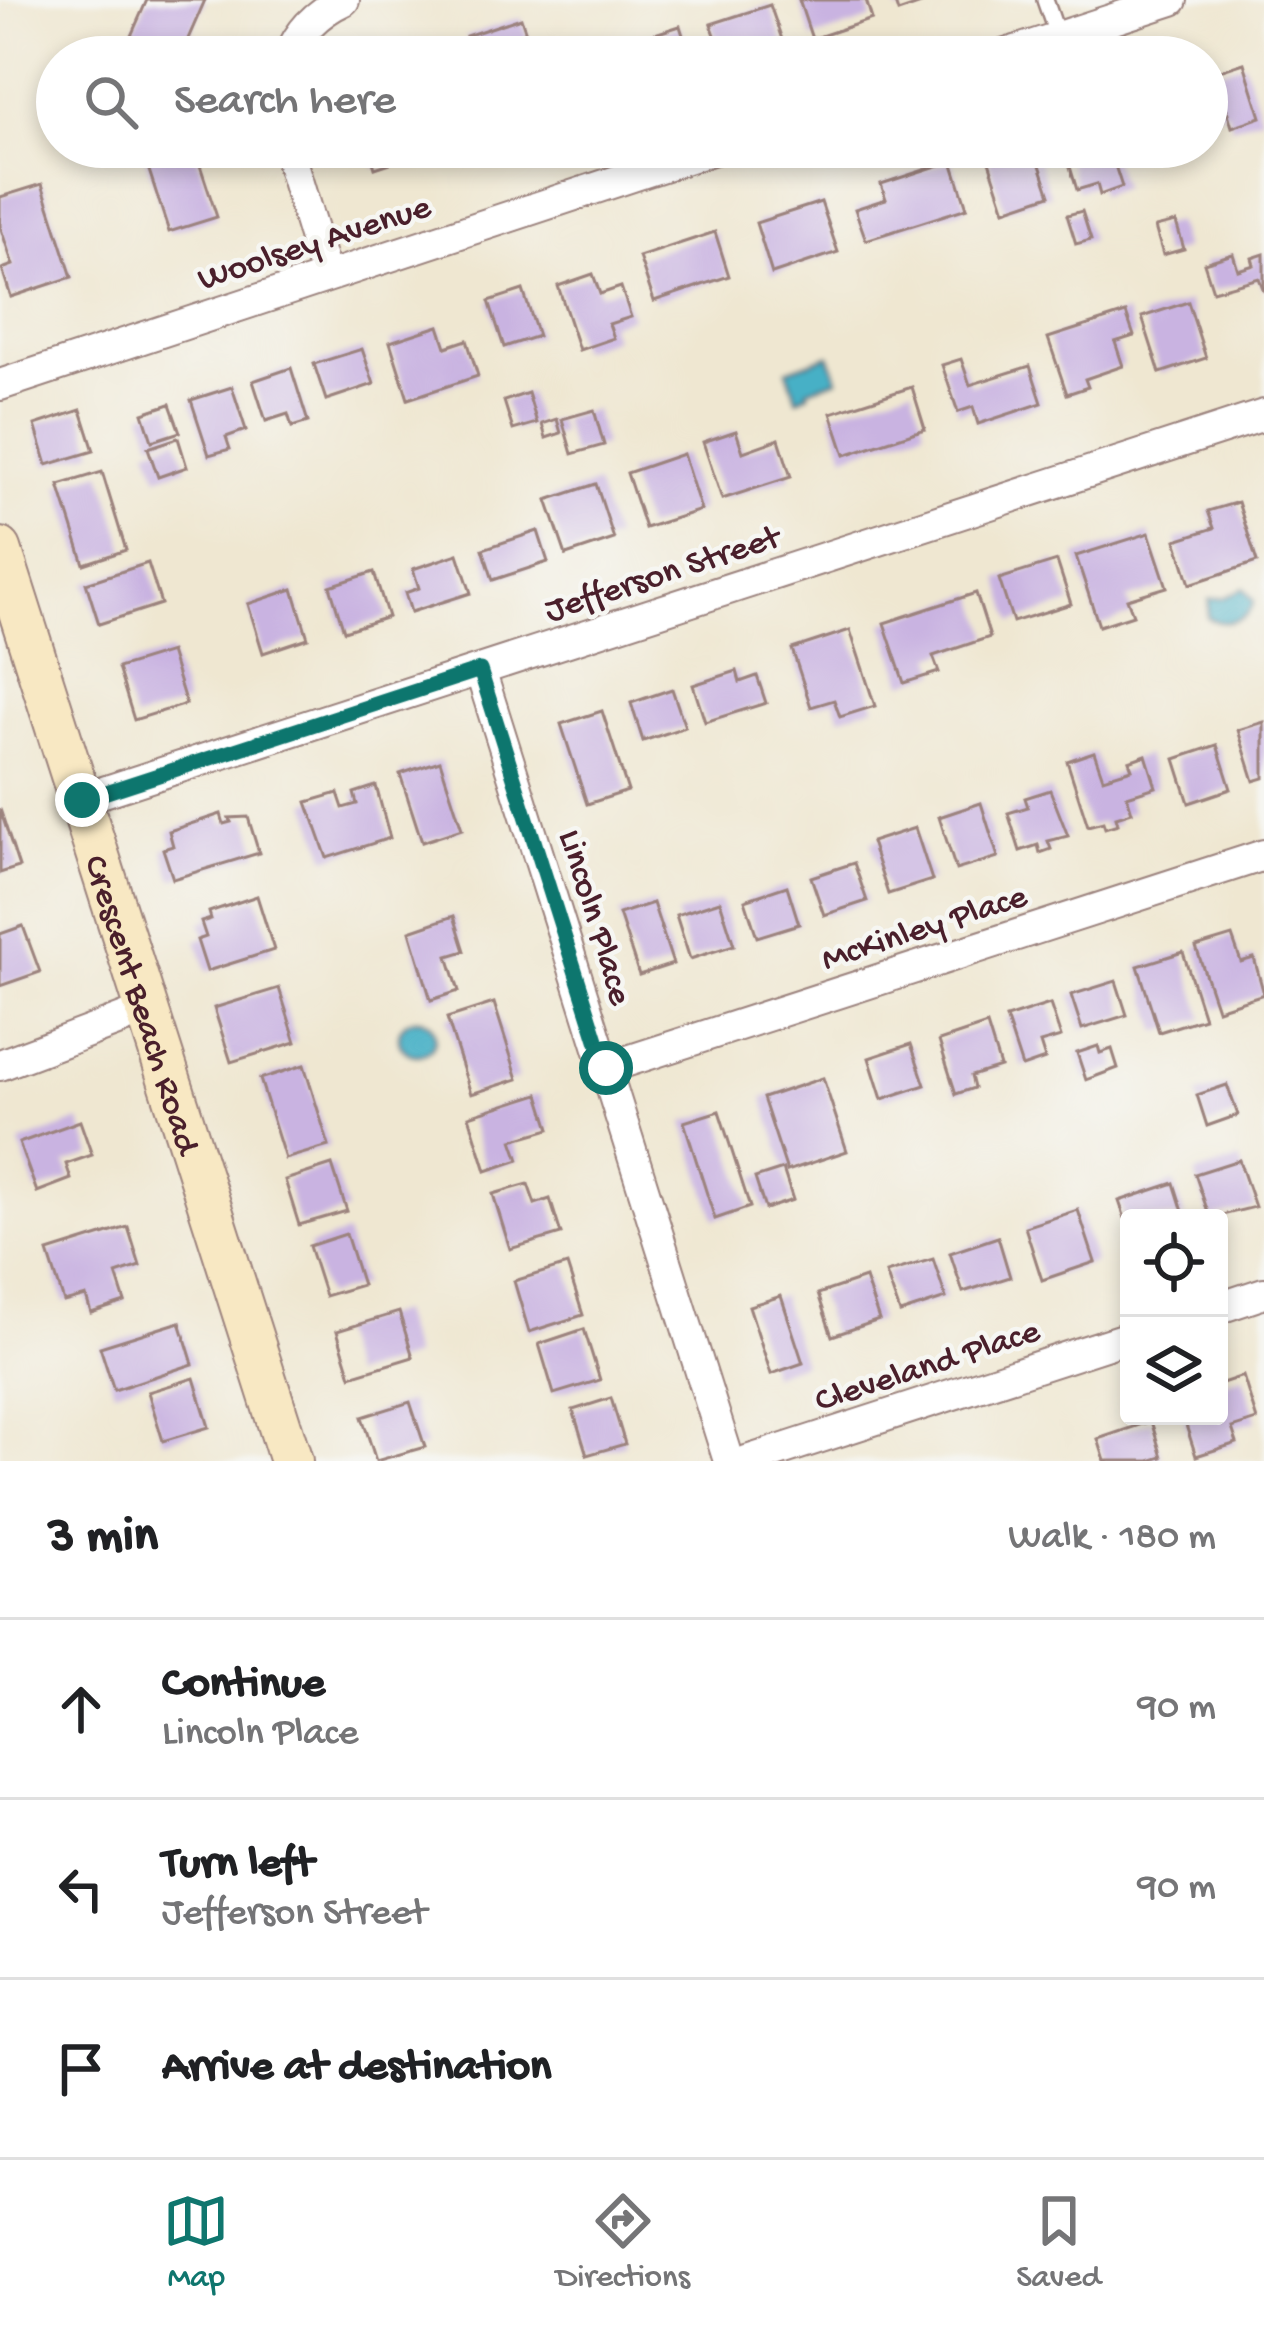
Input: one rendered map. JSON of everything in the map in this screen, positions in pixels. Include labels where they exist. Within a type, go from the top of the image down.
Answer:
[{"type":"street","points":[[299,36],[314,18],[344,0]]},
{"type":"street","points":[[1061,36],[1172,0]]},
{"type":"street","points":[[293,168],[326,275]]},
{"type":"street","name":"Woolsey Avenue","points":[[0,386],[655,168]]},
{"type":"street","name":"Jefferson Street","points":[[82,800],[1264,415]]},
{"type":"street","name":"Crescent Beach Road","points":[[0,548],[291,1461]]},
{"type":"street","name":"Lincoln Place","points":[[480,670],[729,1461]]},
{"type":"street","name":"McKinley Place","points":[[606,1068],[1264,855]]},
{"type":"street","points":[[0,1065],[149,1009]]},
{"type":"street","points":[[1228,1305],[1264,1293]]},
{"type":"street","name":"Cleveland Place","points":[[747,1461],[1120,1340]]},
{"type":"lane","points":[[1045,0],[1058,36]]},
{"type":"water","points":[[829,355],[838,379],[808,389],[809,394],[797,399],[787,370]]},
{"type":"water","points":[[1244,588],[1254,601],[1242,618],[1229,622],[1208,618],[1209,599]]},
{"type":"water","points":[[417,1019],[430,1024],[435,1037],[430,1050],[417,1055],[404,1050],[399,1037],[404,1024]]},
{"type":"building","points":[[147,0],[205,0],[189,36],[131,36]]},
{"type":"building","points":[[799,0],[866,0],[872,19],[811,36]]},
{"type":"building","points":[[894,0],[930,0],[930,1],[898,12]]},
{"type":"building","points":[[770,5],[781,36],[715,36],[711,24]]},
{"type":"building","points":[[521,18],[527,36],[466,36]]},
{"type":"building","points":[[680,26],[683,36],[649,36]]},
{"type":"building","points":[[1244,63],[1261,117],[1232,127],[1228,113],[1228,68]]},
{"type":"building","points":[[148,168],[201,168],[217,217],[169,232]]},
{"type":"building","points":[[930,168],[954,168],[967,208],[866,240],[855,209],[886,199],[881,184]]},
{"type":"building","points":[[991,168],[1041,168],[1050,195],[1005,210]]},
{"type":"building","points":[[1070,168],[1116,168],[1122,187],[1100,195],[1097,184],[1077,190]]},
{"type":"building","points":[[42,184],[72,277],[11,297],[2,269],[13,265],[0,226],[0,197]]},
{"type":"building","points":[[821,202],[838,252],[772,274],[756,223]]},
{"type":"building","points":[[1082,211],[1091,240],[1076,244],[1067,215]]},
{"type":"building","points":[[1176,222],[1184,249],[1163,255],[1155,227]]},
{"type":"building","points":[[715,232],[729,276],[654,301],[639,257]]},
{"type":"building","points":[[1233,254],[1238,270],[1254,265],[1252,258],[1264,254],[1264,291],[1259,278],[1213,291],[1204,263]]},
{"type":"building","points":[[593,274],[600,294],[621,287],[631,317],[609,324],[614,338],[579,350],[558,286]]},
{"type":"building","points":[[523,290],[538,336],[504,347],[489,301]]},
{"type":"building","points":[[1188,302],[1206,358],[1160,373],[1142,317]]},
{"type":"building","points":[[1126,313],[1134,336],[1115,342],[1123,366],[1085,379],[1088,387],[1067,394],[1048,338]]},
{"type":"building","points":[[439,326],[446,347],[467,340],[478,376],[408,399],[390,342]]},
{"type":"building","points":[[362,349],[374,384],[326,400],[314,364]]},
{"type":"building","points":[[961,359],[970,385],[1030,366],[1042,403],[978,424],[973,407],[958,412],[942,365]]},
{"type":"building","points":[[291,368],[308,422],[292,427],[288,414],[266,421],[253,381]]},
{"type":"building","points":[[232,387],[246,430],[226,437],[230,449],[209,455],[191,400]]},
{"type":"building","points":[[912,387],[925,429],[845,455],[831,413]]},
{"type":"building","points":[[528,393],[537,423],[513,430],[504,401]]},
{"type":"building","points":[[170,404],[180,432],[152,441],[143,413]]},
{"type":"building","points":[[81,410],[94,451],[47,465],[35,425]]},
{"type":"building","points":[[594,410],[604,445],[572,454],[562,419]]},
{"type":"building","points":[[557,419],[561,433],[546,438],[542,424]]},
{"type":"building","points":[[736,431],[743,452],[779,439],[791,477],[722,499],[703,442]]},
{"type":"building","points":[[178,438],[187,467],[158,477],[148,448]]},
{"type":"building","points":[[683,454],[701,510],[645,528],[627,473]]},
{"type":"building","points":[[102,472],[126,550],[84,564],[59,485]]},
{"type":"building","points":[[596,484],[614,539],[566,555],[547,500]]},
{"type":"building","points":[[1238,502],[1257,562],[1190,584],[1176,540],[1214,528],[1208,511]]},
{"type":"building","points":[[538,531],[548,562],[493,580],[483,549]]},
{"type":"building","points":[[1149,533],[1167,587],[1127,599],[1133,615],[1099,626],[1076,556]]},
{"type":"building","points":[[458,554],[471,593],[411,612],[405,593],[419,588],[413,569]]},
{"type":"building","points":[[1057,561],[1071,604],[1013,622],[999,579]]},
{"type":"building","points":[[148,563],[161,604],[99,624],[86,583]]},
{"type":"building","points":[[374,572],[388,617],[344,631],[330,586]]},
{"type":"building","points":[[293,589],[308,638],[263,653],[248,604]]},
{"type":"building","points":[[976,593],[990,637],[933,656],[939,672],[904,683],[884,623]]},
{"type":"building","points":[[850,630],[875,706],[840,717],[834,700],[811,707],[792,649]]},
{"type":"building","points":[[170,652],[186,704],[134,720],[118,668]]},
{"type":"building","points":[[737,671],[740,682],[757,676],[766,703],[705,722],[693,685]]},
{"type":"building","points":[[672,689],[685,727],[643,741],[631,703]]},
{"type":"building","points":[[602,711],[628,791],[587,804],[561,724]]},
{"type":"building","points":[[1264,722],[1264,778],[1254,781],[1238,730]]},
{"type":"building","points":[[1217,745],[1231,789],[1189,803],[1175,759]]},
{"type":"building","points":[[1094,752],[1103,778],[1132,769],[1129,761],[1146,755],[1156,787],[1127,796],[1132,812],[1116,817],[1118,824],[1105,828],[1103,822],[1088,826],[1067,761]]},
{"type":"building","points":[[440,761],[462,829],[422,842],[400,774]]},
{"type":"building","points":[[376,786],[390,838],[327,858],[307,802],[338,793],[343,808],[357,804],[354,793]]},
{"type":"building","points":[[1050,790],[1068,836],[1048,841],[1051,849],[1040,853],[1038,845],[1020,851],[1008,813],[1028,807],[1025,798]]},
{"type":"building","points":[[981,803],[998,857],[956,870],[939,817]]},
{"type":"building","points":[[0,809],[19,867],[0,873]]},
{"type":"building","points":[[221,814],[224,824],[231,822],[229,818],[248,817],[259,853],[173,879],[163,849],[173,846],[169,831]]},
{"type":"building","points":[[915,828],[932,880],[888,894],[871,842]]},
{"type":"building","points":[[854,863],[867,901],[824,915],[811,877]]},
{"type":"building","points":[[787,886],[799,924],[757,937],[745,900]]},
{"type":"building","points":[[257,896],[274,950],[207,971],[197,940],[206,937],[201,922],[211,919],[209,912]]},
{"type":"building","points":[[720,901],[734,945],[690,959],[676,915]]},
{"type":"building","points":[[653,903],[673,964],[639,975],[619,914]]},
{"type":"building","points":[[454,916],[465,951],[448,956],[459,991],[431,1000],[410,931]]},
{"type":"building","points":[[23,926],[40,972],[0,986],[0,934]]},
{"type":"building","points":[[1232,936],[1241,962],[1254,958],[1264,994],[1217,1009],[1196,947]]},
{"type":"building","points":[[1183,952],[1204,1018],[1159,1032],[1138,966]]},
{"type":"building","points":[[1116,981],[1127,1015],[1082,1029],[1071,995]]},
{"type":"building","points":[[279,988],[296,1042],[231,1062],[214,1008]]},
{"type":"building","points":[[494,1003],[518,1079],[471,1094],[447,1018]]},
{"type":"building","points":[[1050,1004],[1061,1037],[1040,1043],[1045,1059],[1022,1067],[1006,1018]]},
{"type":"building","points":[[987,1025],[1000,1067],[971,1076],[974,1088],[956,1094],[939,1041]]},
{"type":"building","points":[[911,1044],[925,1085],[882,1099],[869,1058]]},
{"type":"building","points":[[1098,1046],[1100,1053],[1112,1049],[1118,1068],[1086,1080],[1077,1053]]},
{"type":"building","points":[[304,1065],[329,1146],[285,1159],[260,1079]]},
{"type":"building","points":[[823,1078],[847,1151],[787,1171],[763,1098]]},
{"type":"building","points":[[1227,1085],[1238,1115],[1207,1126],[1197,1095]]},
{"type":"building","points":[[539,1094],[550,1129],[512,1140],[519,1160],[486,1171],[469,1116]]},
{"type":"building","points":[[719,1111],[750,1207],[715,1219],[684,1122]]},
{"type":"building","points":[[80,1121],[92,1155],[66,1164],[71,1179],[37,1192],[19,1143]]},
{"type":"building","points":[[1239,1160],[1255,1207],[1228,1214],[1228,1209],[1207,1209],[1195,1174]]},
{"type":"building","points":[[332,1165],[347,1211],[299,1225],[285,1180]]},
{"type":"building","points":[[783,1169],[793,1200],[765,1209],[755,1178]]},
{"type":"building","points":[[1174,1183],[1182,1209],[1122,1209],[1119,1201]]},
{"type":"building","points":[[528,1184],[535,1204],[550,1199],[561,1234],[510,1249],[493,1194]]},
{"type":"building","points":[[1078,1210],[1095,1262],[1042,1280],[1025,1227]]},
{"type":"building","points":[[128,1227],[140,1266],[116,1274],[125,1302],[91,1313],[86,1296],[64,1302],[48,1252]]},
{"type":"building","points":[[346,1234],[362,1285],[325,1296],[309,1246]]},
{"type":"building","points":[[998,1237],[1010,1277],[963,1292],[950,1253]]},
{"type":"building","points":[[933,1259],[946,1298],[900,1313],[886,1273]]},
{"type":"building","points":[[567,1265],[583,1315],[529,1332],[514,1281]]},
{"type":"building","points":[[865,1278],[879,1320],[832,1336],[818,1294]]},
{"type":"building","points":[[781,1296],[803,1363],[771,1374],[749,1306]]},
{"type":"building","points":[[399,1312],[413,1357],[351,1376],[337,1331]]},
{"type":"building","points":[[180,1322],[193,1364],[114,1390],[100,1347]]},
{"type":"building","points":[[584,1329],[600,1380],[554,1394],[539,1344]]},
{"type":"building","points":[[1243,1376],[1257,1420],[1232,1428],[1237,1443],[1196,1456],[1186,1425],[1228,1425],[1228,1381]]},
{"type":"building","points":[[194,1378],[209,1427],[163,1441],[148,1392]]},
{"type":"building","points":[[611,1398],[625,1444],[587,1455],[573,1410]]},
{"type":"building","points":[[410,1402],[425,1447],[376,1461],[362,1417]]},
{"type":"building","points":[[1152,1425],[1162,1457],[1105,1461],[1098,1439]]},
{"type":"route","points":[[82,800],[480,670],[606,1068]]}]
